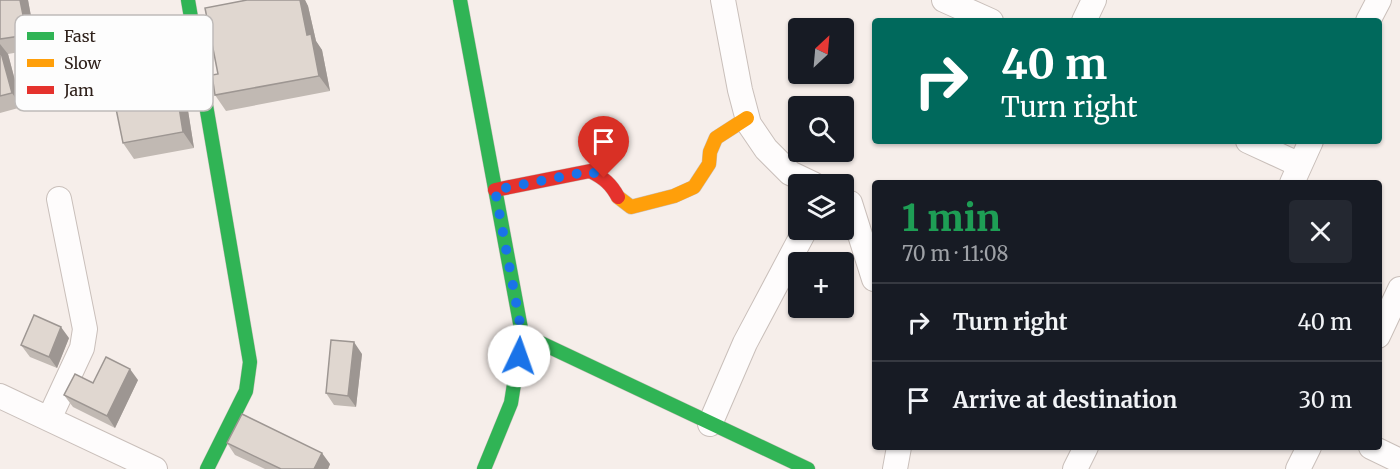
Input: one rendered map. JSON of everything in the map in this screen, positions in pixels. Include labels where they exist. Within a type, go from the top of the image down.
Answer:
[{"type":"street","points":[[188,0],[191,15]]},
{"type":"street","points":[[460,0],[522,334],[511,403],[484,469]]},
{"type":"street","points":[[723,0],[740,90],[749,124],[766,149],[792,174]]},
{"type":"street","points":[[944,0],[984,18]]},
{"type":"street","points":[[1085,18],[1094,0]]},
{"type":"street","points":[[207,111],[250,362],[246,391],[207,469]]},
{"type":"street","points":[[495,190],[590,171],[604,178],[612,186],[619,199],[631,207],[674,196],[694,187],[709,164],[710,152],[716,138],[747,118]]},
{"type":"street","points":[[1252,144],[1296,174],[1310,144]]},
{"type":"street","points":[[49,419],[82,348],[85,329],[59,198]]},
{"type":"street","points":[[854,205],[872,214]]},
{"type":"street","points":[[854,223],[872,273]]},
{"type":"street","points":[[710,424],[746,343],[800,240]]},
{"type":"street","points":[[1382,327],[1400,289]]},
{"type":"street","points":[[522,334],[808,469]]},
{"type":"street","points":[[0,396],[155,469]]},
{"type":"street","points":[[896,469],[899,450]]},
{"type":"street","points":[[1075,469],[1084,450]]},
{"type":"street","points":[[1298,469],[1308,450]]},
{"type":"street","points":[[1377,450],[1400,461]]},
{"type":"building","points":[[0,0],[20,0],[23,15],[15,15],[15,37],[0,39]]},
{"type":"building","points":[[247,0],[300,0],[307,35],[311,34],[319,76],[215,95],[213,75],[218,74],[213,49],[213,15],[206,15],[205,8]]},
{"type":"building","points":[[0,49],[12,93],[0,96]]},
{"type":"building","points":[[116,111],[180,111],[183,132],[123,143]]},
{"type":"building","points":[[34,315],[61,327],[49,357],[21,345]]},
{"type":"building","points":[[331,340],[354,342],[348,396],[326,393]]},
{"type":"building","points":[[106,357],[130,369],[107,416],[64,395],[75,374],[93,383]]},
{"type":"building","points":[[242,414],[322,453],[314,469],[281,469],[227,443]]},
{"type":"traffic: fast","points":[[188,0],[191,15]]},
{"type":"traffic: fast","points":[[460,0],[522,334],[511,403],[484,469]]},
{"type":"traffic: fast","points":[[207,111],[250,362],[246,391],[207,469]]},
{"type":"traffic: fast","points":[[522,334],[808,469]]},
{"type":"traffic: slow","points":[[618,197],[631,207],[674,196],[694,187],[709,164],[710,152],[716,138],[747,118]]},
{"type":"traffic: jam","points":[[495,190],[590,171],[607,182],[618,197]]},
{"type":"route","points":[[519,356],[522,334],[495,190],[590,171],[604,178]]}]
